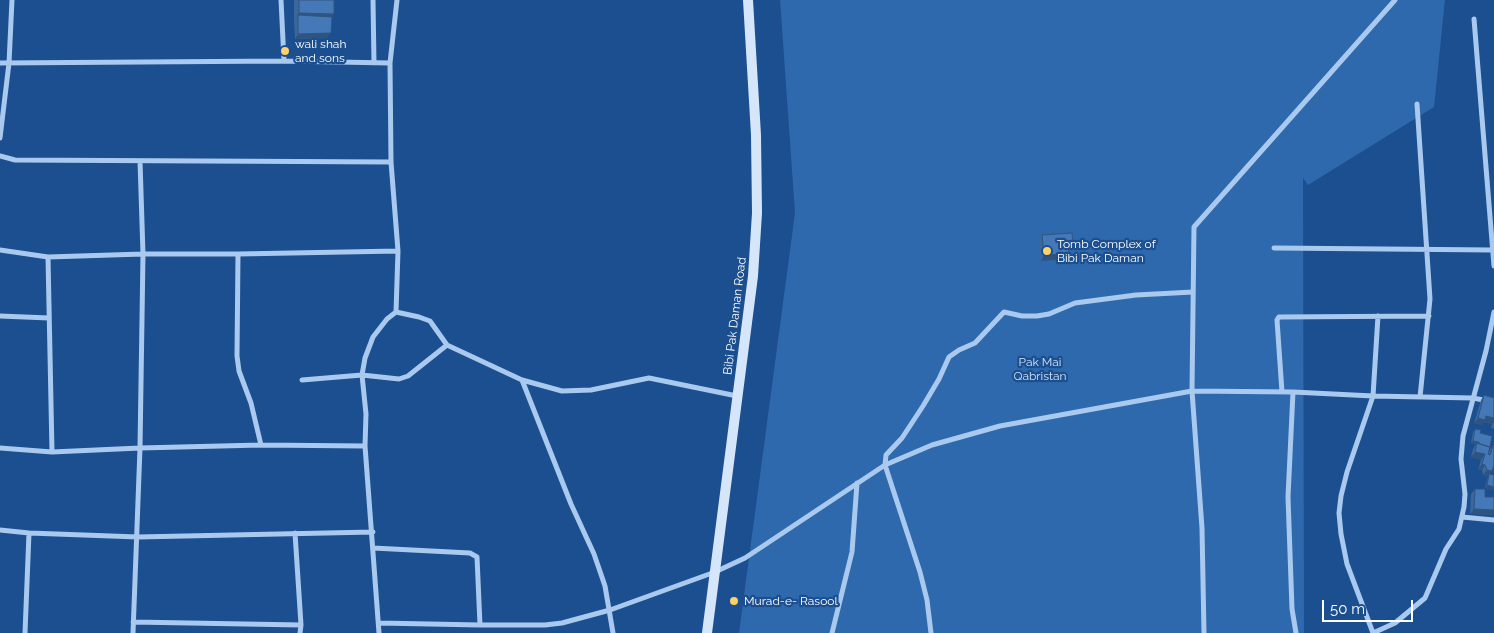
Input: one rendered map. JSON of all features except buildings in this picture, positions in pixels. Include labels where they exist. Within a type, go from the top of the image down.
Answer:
[{"type":"street","points":[[0,138],[9,63],[12,0]]},
{"type":"street","points":[[281,0],[284,61]]},
{"type":"street","points":[[373,0],[374,63]]},
{"type":"street","points":[[396,312],[398,251],[391,162],[390,63],[397,0]]},
{"type":"street","name":"Bibi Pak Daman Road","points":[[707,633],[754,276],[757,213],[756,135],[748,0]]},
{"type":"street","points":[[1204,633],[1202,528],[1192,391],[1194,228],[1395,0]]},
{"type":"street","points":[[1474,19],[1494,266]]},
{"type":"street","points":[[0,63],[284,61],[390,63]]},
{"type":"street","points":[[1417,104],[1430,299],[1420,396]]},
{"type":"street","points":[[0,156],[15,160],[391,162]]},
{"type":"street","points":[[133,633],[140,448],[142,254],[140,161]]},
{"type":"street","points":[[1274,248],[1493,250]]},
{"type":"street","points":[[0,250],[48,257],[398,251]]},
{"type":"street","points":[[238,254],[237,356],[239,371],[251,403],[261,445]]},
{"type":"street","points":[[48,257],[52,452]]},
{"type":"street","points":[[931,633],[927,600],[920,572],[884,465],[886,455],[902,438],[923,406],[949,357],[959,350],[976,343],[1004,312],[1022,316],[1037,316],[1048,314],[1075,303],[1136,295],[1194,292]]},
{"type":"street","points":[[396,312],[430,321],[447,346],[522,380],[562,391],[591,390],[649,378],[737,396]]},
{"type":"street","points":[[379,633],[362,375],[365,358],[373,337],[387,319],[396,312]]},
{"type":"street","points":[[1378,316],[1373,396],[1347,472],[1341,496],[1340,513],[1341,534],[1347,564],[1373,633],[1395,623],[1426,598],[1446,548],[1458,529],[1464,507],[1465,494],[1460,458],[1463,436],[1486,351],[1494,312]]},
{"type":"street","points":[[0,316],[48,318]]},
{"type":"street","points":[[1282,392],[1278,318],[1428,316]]},
{"type":"street","points":[[302,380],[362,375],[399,379],[408,376],[447,346]]},
{"type":"street","points":[[522,380],[571,504],[594,554],[605,586],[613,633]]},
{"type":"street","points":[[379,623],[545,625],[562,623],[610,610],[716,572],[745,558],[884,465],[932,445],[1000,426],[1192,391],[1420,396],[1473,398],[1494,402]]},
{"type":"street","points":[[1293,392],[1288,496],[1292,609],[1296,633]]},
{"type":"street","points":[[0,448],[52,452],[261,445],[366,446]]},
{"type":"street","points":[[832,633],[852,552],[857,482]]},
{"type":"street","points":[[1462,516],[1494,520]]},
{"type":"street","points":[[0,530],[29,533],[138,537],[373,532]]},
{"type":"street","points":[[25,633],[29,533]]},
{"type":"street","points":[[295,534],[300,633]]},
{"type":"street","points":[[373,548],[470,553],[477,557],[480,625]]},
{"type":"street","points":[[133,622],[301,625]]},
{"type":"green space","name":"Pak Mai Qabristan","points":[[780,0],[1445,0],[1434,107],[1308,185],[1303,178],[1304,633],[739,633],[795,213]]},
{"type":"place","name":"wali shah and sons","points":[[285,51]]},
{"type":"place","name":"Tomb Complex of Bibi Pak Daman","points":[[1047,251]]},
{"type":"place","name":"Murad-e- Rasool","points":[[734,601]]}]
